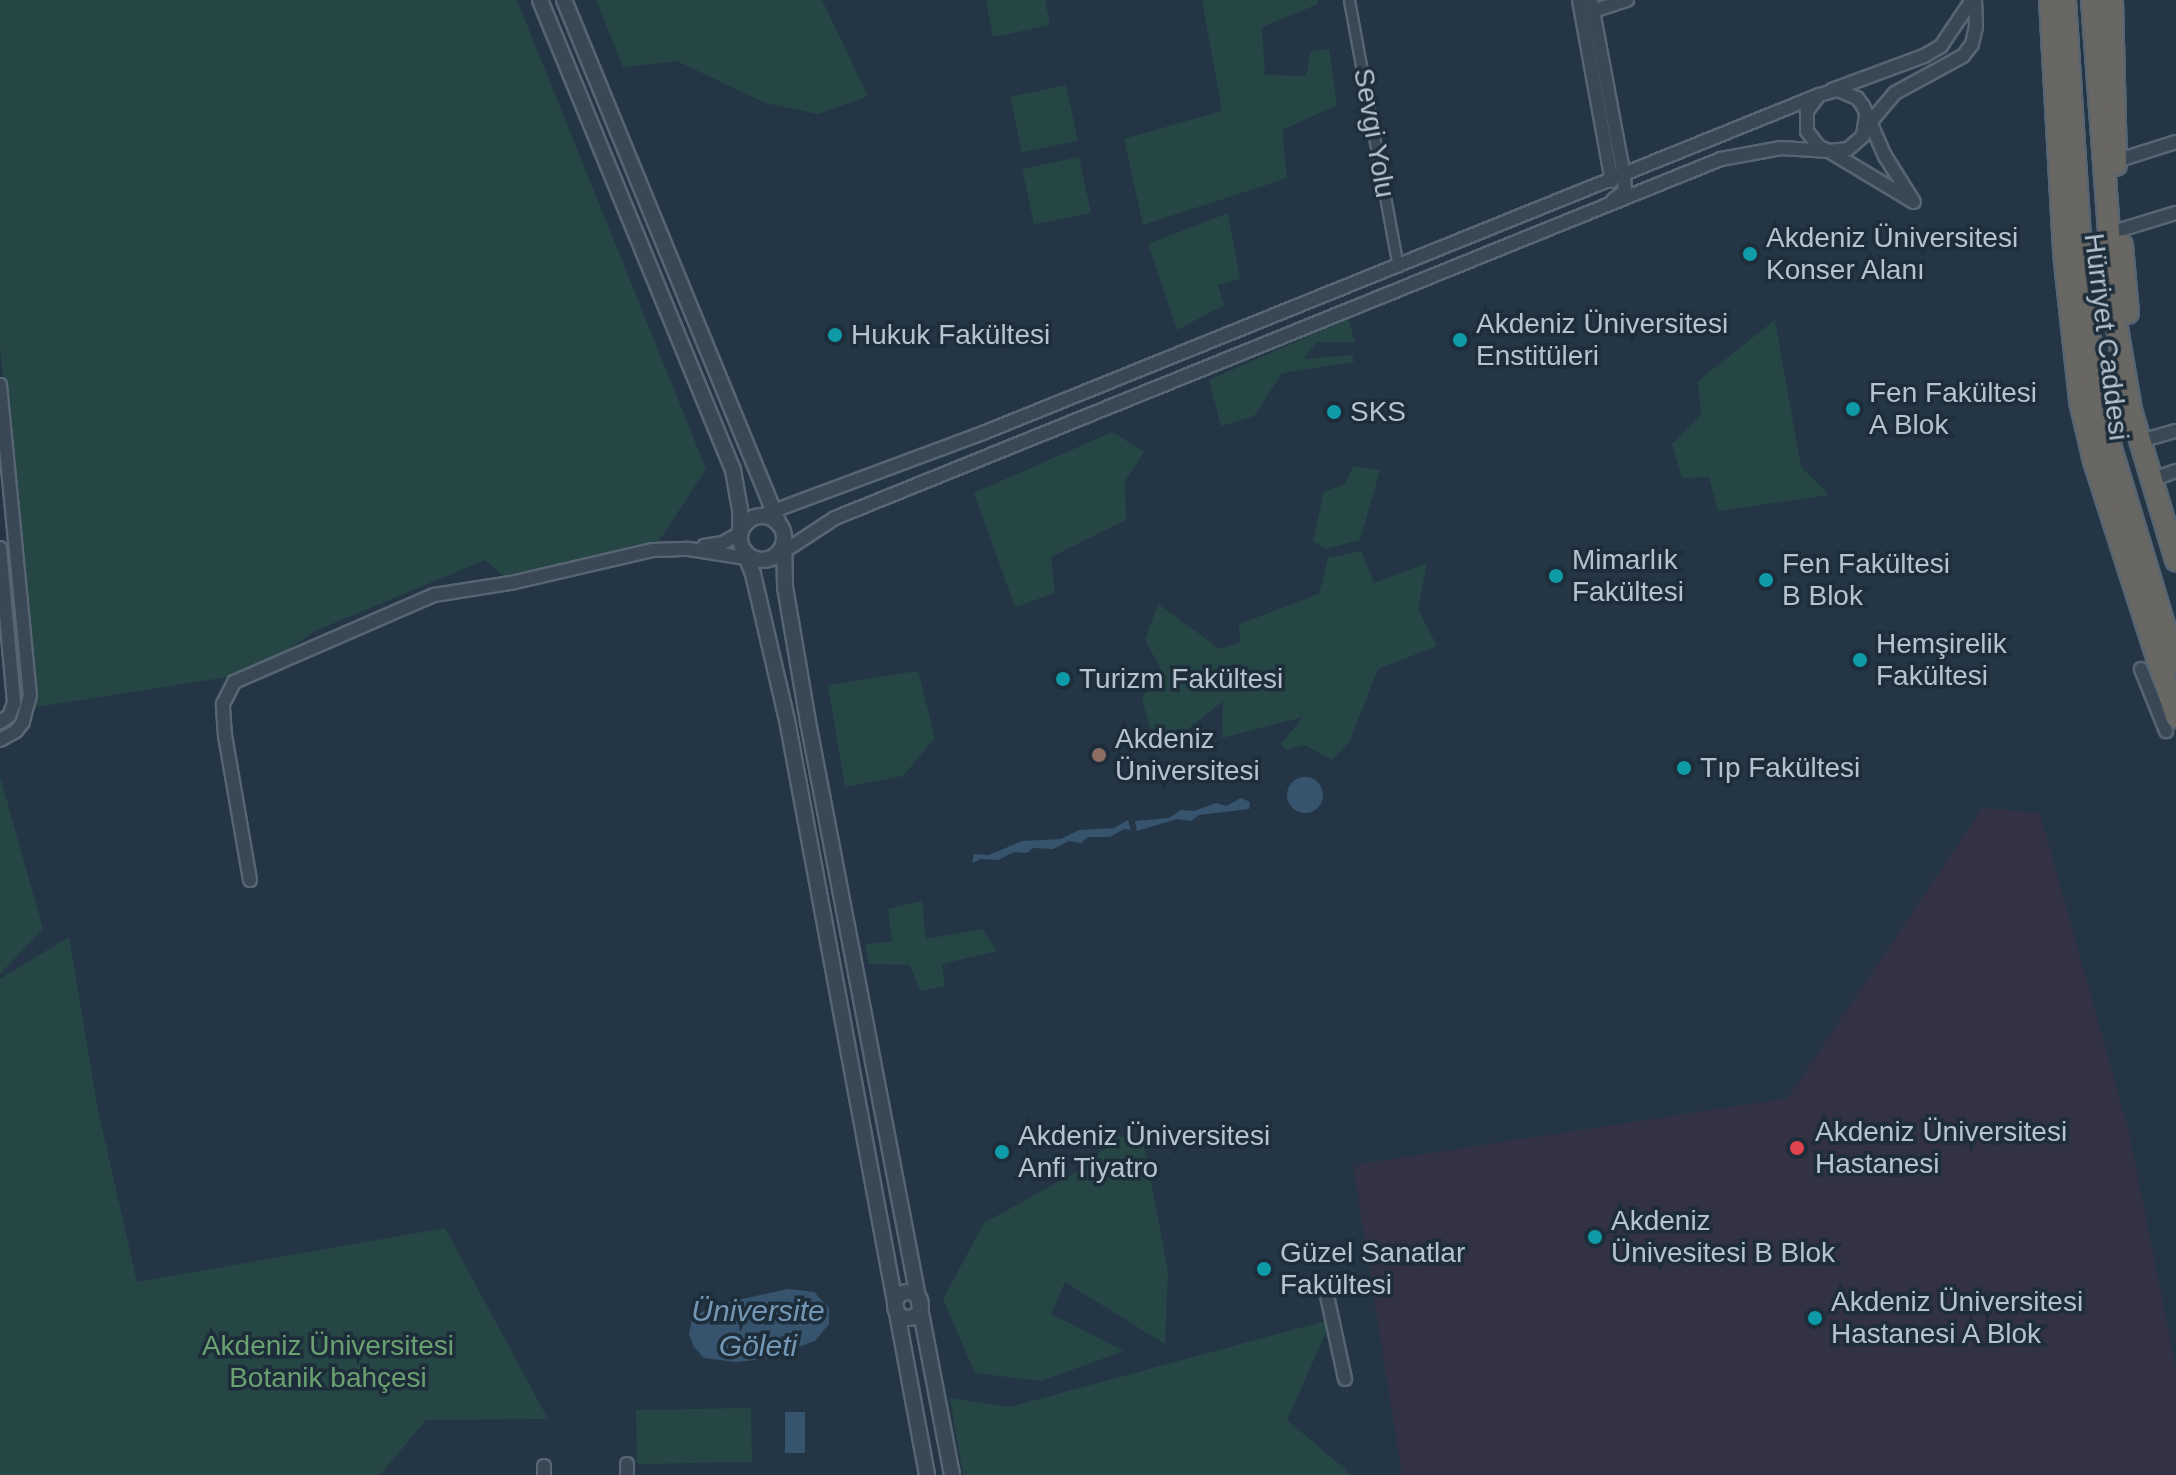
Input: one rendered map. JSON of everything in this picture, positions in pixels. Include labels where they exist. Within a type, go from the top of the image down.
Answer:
[{"type":"highway","name":"Hürriyet Caddesi","points":[[2050,0],[2064,253],[2080,401],[2094,461],[2171,724]]},
{"type":"highway","points":[[2065,0],[2083,287],[2104,419],[2176,664]]},
{"type":"highway","points":[[2092,0],[2111,278],[2131,410],[2176,560]]},
{"type":"highway","name":"Hürriyet Caddesi","points":[[2112,0],[2116,161],[2130,327],[2151,438],[2169,473],[2176,523]]},
{"type":"street","points":[[540,0],[733,470],[740,508],[740,533],[787,720],[927,1475]]},
{"type":"street","points":[[564,0],[776,533],[808,722],[952,1475]]},
{"type":"street","name":"Sevgi Yolu","points":[[1349,0],[1398,267]]},
{"type":"street","points":[[1579,0],[1618,178],[1625,191],[1588,214]]},
{"type":"street","points":[[1618,178],[1592,6],[1627,0]]},
{"type":"street","points":[[689,549],[748,557],[776,533],[983,433],[1618,178],[1716,134],[1924,56],[1941,46],[1973,0]]},
{"type":"street","points":[[250,880],[225,736],[223,704],[234,682],[434,595],[524,580],[653,550],[689,549],[723,543],[740,533],[747,521],[776,533],[835,518],[1745,152],[1797,147],[1829,151],[1848,149],[1857,144],[1867,121],[1895,93],[1963,56],[1972,44],[1976,27],[1973,0]]},
{"type":"street","points":[[1848,92],[1863,106],[1867,121],[1914,202],[1819,147],[1807,131],[1807,111],[1824,93],[1848,92]]},
{"type":"street","points":[[2116,161],[2176,142]]},
{"type":"street","points":[[2120,230],[2176,213]]},
{"type":"street","points":[[0,385],[30,695],[23,722],[16,731],[0,740]]},
{"type":"street","points":[[2151,438],[2176,431]]},
{"type":"street","points":[[0,548],[14,703],[9,716],[0,722]]},
{"type":"street","points":[[2141,669],[2171,724]]},
{"type":"street","points":[[1326,1291],[1345,1379]]},
{"type":"street","points":[[896,1308],[901,1315],[910,1317],[919,1312],[920,1302]]},
{"type":"shaded area","name":"Akdeniz Üniversitesi Hastanesi","points":[[1982,808],[2040,813],[2129,1132],[2176,1368],[2176,1475],[1402,1475],[1353,1165],[1788,1098]]},
{"type":"green space","points":[[0,0],[517,0],[706,469],[653,550],[511,583],[485,560],[315,631],[253,673],[36,707],[0,347]]},
{"type":"green space","points":[[596,0],[822,0],[868,96],[818,114],[765,103],[677,61],[623,67]]},
{"type":"green space","points":[[986,0],[1045,0],[1050,25],[993,37]]},
{"type":"green space","points":[[1202,0],[1318,0],[1318,4],[1262,27],[1265,75],[1306,76],[1311,51],[1329,49],[1337,105],[1282,130],[1287,178],[1143,225],[1124,139],[1222,111]]},
{"type":"green space","points":[[1066,85],[1078,141],[1022,153],[1010,97]]},
{"type":"green space","points":[[1079,157],[1091,213],[1034,225],[1022,169]]},
{"type":"green space","points":[[1228,213],[1240,279],[1218,285],[1224,305],[1177,330],[1148,244]]},
{"type":"green space","points":[[1348,319],[1355,342],[1317,342],[1303,359],[1352,355],[1354,362],[1282,373],[1254,416],[1221,426],[1209,380]]},
{"type":"green space","points":[[1775,320],[1801,467],[1829,495],[1718,511],[1709,477],[1682,478],[1672,444],[1701,415],[1698,381]]},
{"type":"green space","points":[[1112,432],[1144,452],[1125,481],[1126,520],[1051,557],[1055,593],[1015,607],[974,493]]},
{"type":"green space","points":[[1353,466],[1380,470],[1360,540],[1325,549],[1313,541],[1324,492],[1345,484]]},
{"type":"green space","points":[[1361,551],[1374,583],[1427,563],[1418,609],[1437,646],[1378,669],[1349,742],[1332,760],[1305,745],[1287,750],[1281,744],[1303,717],[1222,738],[1223,701],[1157,754],[1142,698],[1161,669],[1145,640],[1158,604],[1220,649],[1240,642],[1239,624],[1319,594],[1328,558]]},
{"type":"green space","points":[[918,671],[935,738],[903,776],[845,787],[828,685]]},
{"type":"green space","points":[[0,776],[43,929],[0,974]]},
{"type":"green space","points":[[922,901],[926,939],[982,929],[997,951],[942,964],[945,986],[920,991],[910,965],[869,964],[865,944],[892,942],[888,909]]},
{"type":"green space","name":"Akdeniz Üniversitesi Botanik bahçesi","points":[[69,937],[98,1110],[137,1282],[445,1228],[548,1419],[426,1420],[380,1475],[0,1475],[0,979]]},
{"type":"green space","points":[[1119,1136],[1143,1139],[1168,1272],[1165,1344],[1065,1282],[1051,1314],[1124,1351],[1041,1381],[975,1373],[943,1299],[984,1223],[1076,1172]]},
{"type":"green space","points":[[1332,1319],[1287,1420],[1352,1475],[963,1475],[950,1398],[1010,1407]]},
{"type":"green space","points":[[751,1408],[752,1462],[637,1464],[636,1410]]},
{"type":"water","points":[[1305,777],[1317,783],[1323,795],[1317,807],[1305,813],[1293,807],[1287,795],[1293,783]]},
{"type":"water","points":[[1241,798],[1250,802],[1249,809],[1199,815],[1191,821],[1177,819],[1137,831],[1135,821],[1169,818],[1181,810],[1194,811],[1216,803],[1226,806]]},
{"type":"water","points":[[1128,820],[1131,830],[1124,829],[1110,837],[1088,837],[1081,843],[1069,841],[1053,849],[1033,848],[1027,853],[1014,852],[998,860],[981,859],[972,863],[974,854],[989,855],[1022,841],[1061,839],[1079,830],[1114,828]]},
{"type":"water","name":"Üniversite Göleti","points":[[788,1289],[814,1292],[829,1308],[829,1324],[815,1341],[765,1359],[736,1362],[704,1358],[694,1347],[689,1334],[692,1319],[698,1314],[719,1304]]},
{"type":"water","points":[[785,1412],[805,1412],[805,1453],[785,1453]]},
{"type":"place","name":"Akdeniz Üniversitesi Konser Alanı","points":[[1750,254]]},
{"type":"place","name":"Hukuk Fakültesi","points":[[835,335]]},
{"type":"place","name":"Akdeniz Üniversitesi Enstitüleri","points":[[1460,340]]},
{"type":"place","name":"Fen Fakültesi A Blok","points":[[1853,409]]},
{"type":"place","name":"SKS","points":[[1334,412]]},
{"type":"place","name":"Mimarlık Fakültesi","points":[[1556,576]]},
{"type":"place","name":"Fen Fakültesi B Blok","points":[[1766,580]]},
{"type":"place","name":"Hemşirelik Fakültesi","points":[[1860,660]]},
{"type":"place","name":"Turizm Fakültesi","points":[[1063,679]]},
{"type":"place","name":"Akdeniz Üniversitesi","points":[[1099,755]]},
{"type":"place","name":"Tıp Fakültesi","points":[[1684,768]]},
{"type":"place","name":"Akdeniz Üniversitesi Hastanesi","points":[[1797,1148]]},
{"type":"place","name":"Akdeniz Üniversitesi Anfi Tiyatro","points":[[1002,1152]]},
{"type":"place","name":"Akdeniz Ünivesitesi B Blok","points":[[1595,1237]]},
{"type":"place","name":"Güzel Sanatlar Fakültesi","points":[[1264,1269]]},
{"type":"place","name":"Akdeniz Üniversitesi Hastanesi A Blok","points":[[1815,1318]]}]
